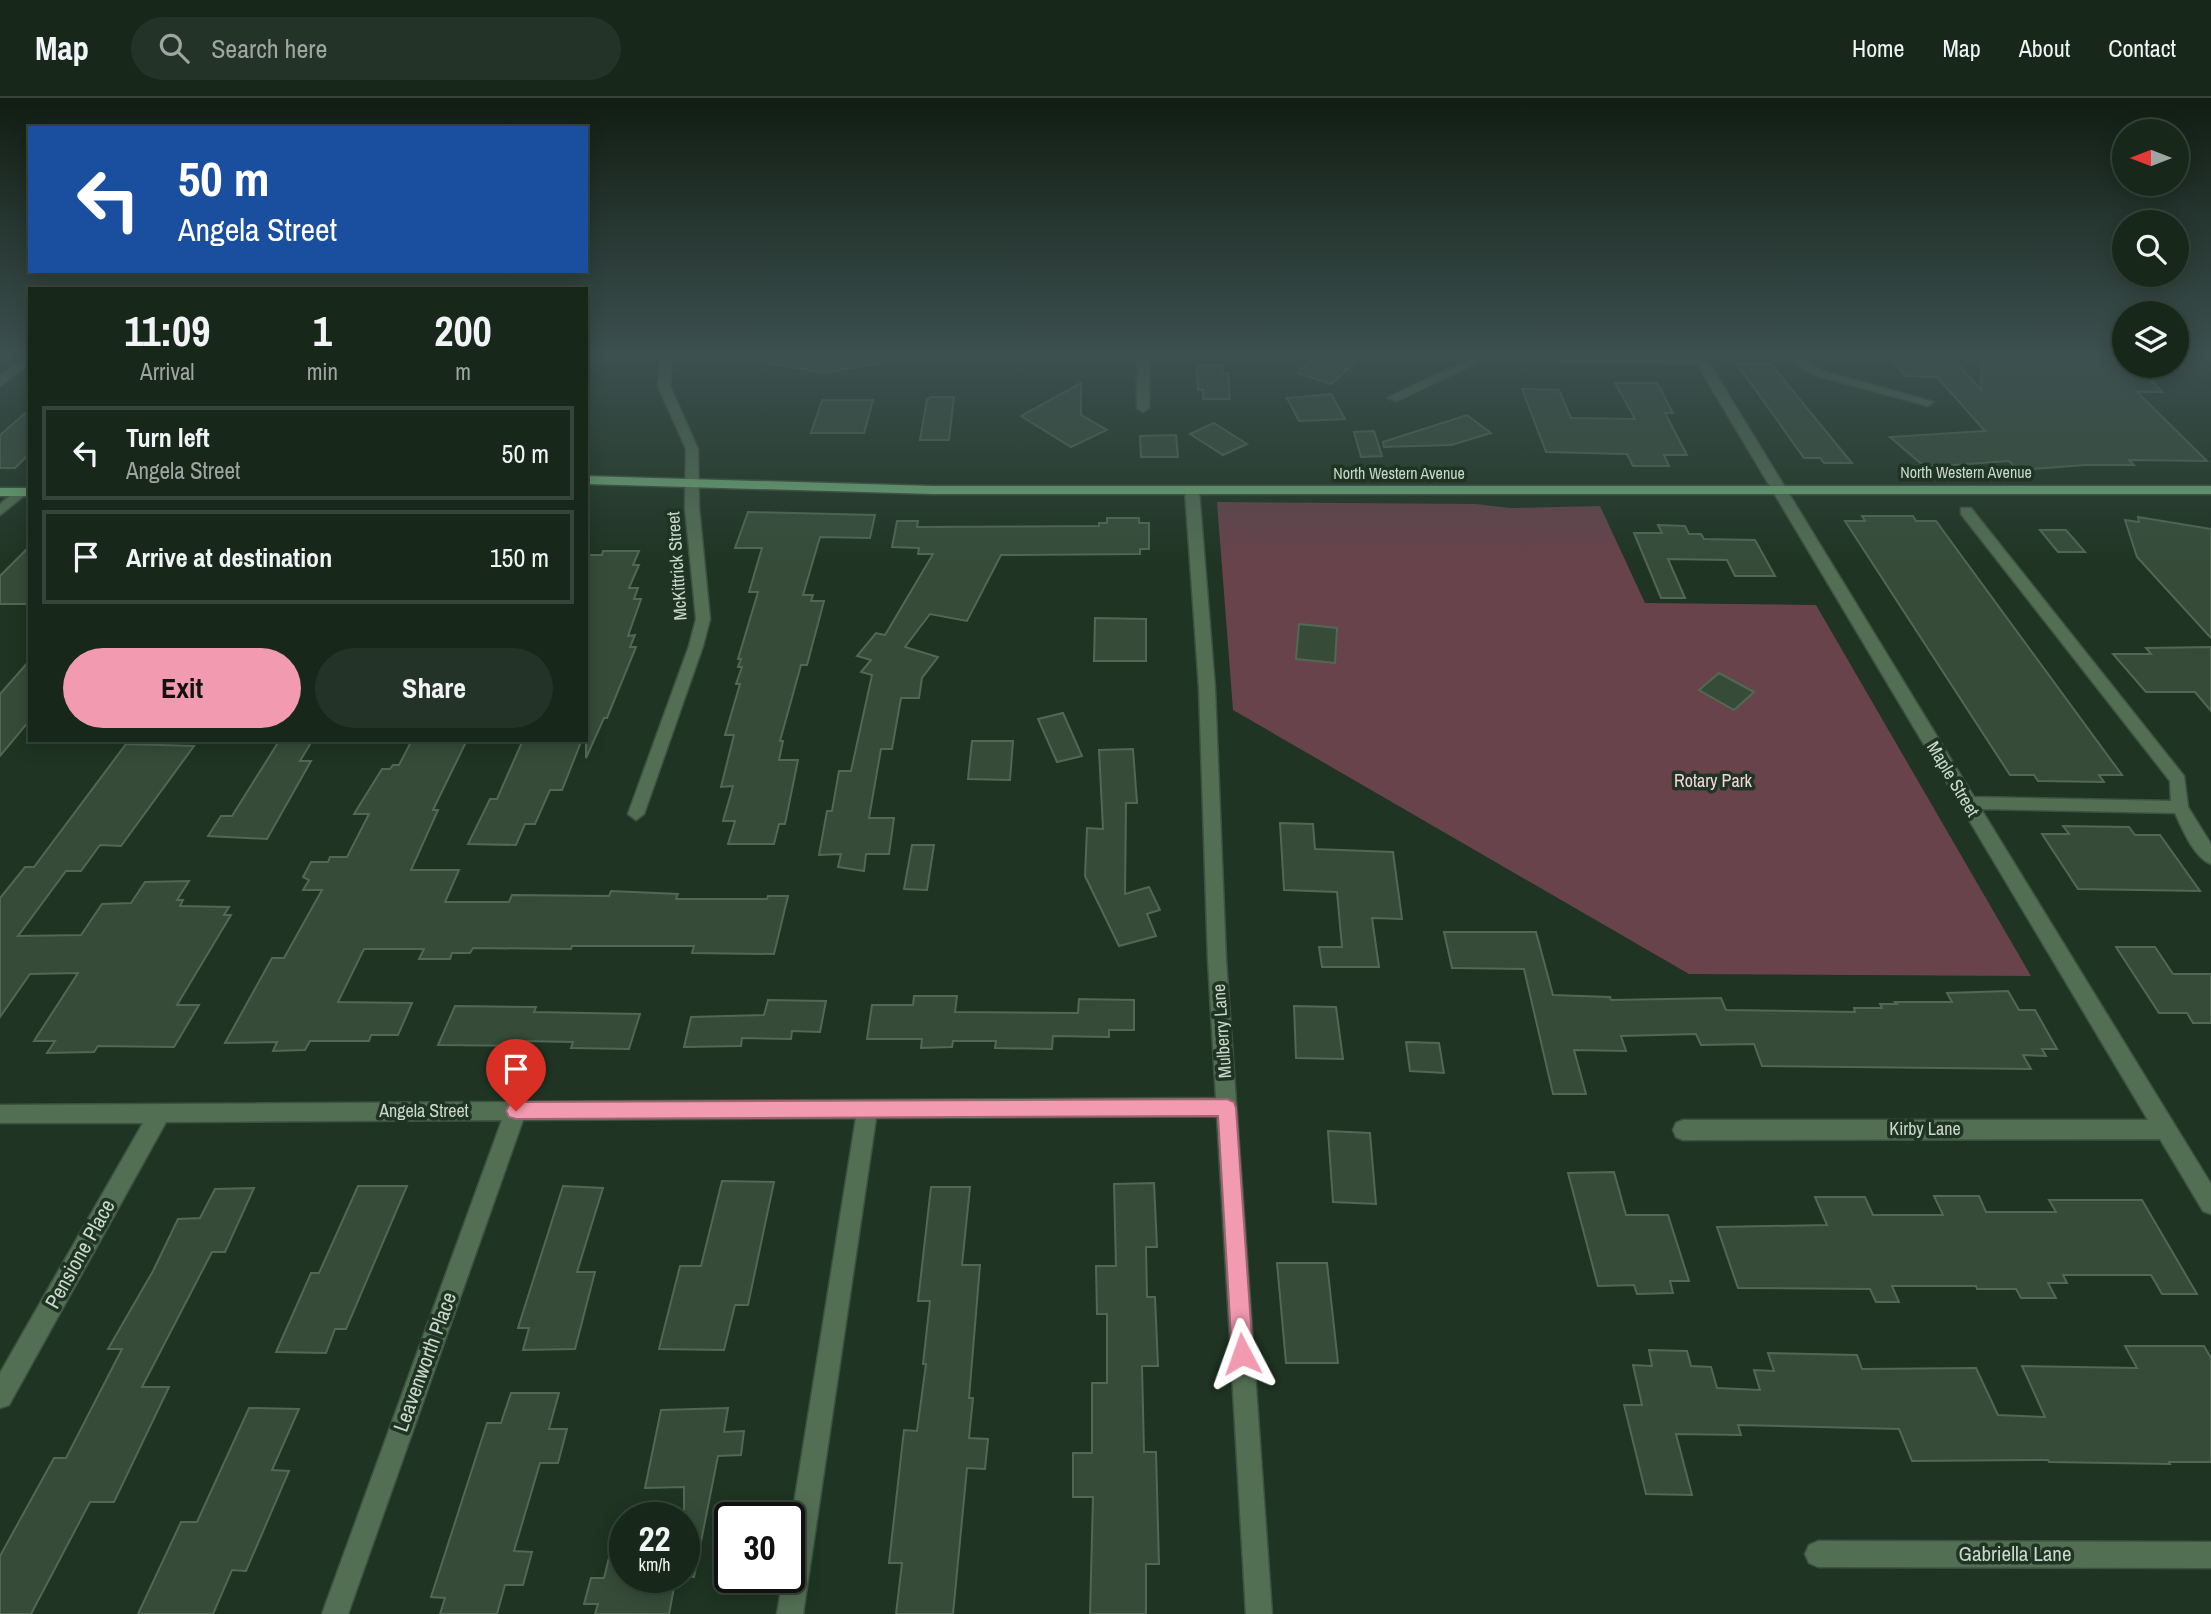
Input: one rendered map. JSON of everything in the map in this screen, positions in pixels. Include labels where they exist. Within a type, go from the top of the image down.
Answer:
[{"type":"main road","name":"North Western Avenue","points":[[588,480],[867,489],[2211,490]]},
{"type":"main road","points":[[0,492],[25,492]]},
{"type":"street","name":"McKittrick Street","points":[[636,814],[703,620],[692,483],[692,449],[681,424]]},
{"type":"street","name":"Maple Street","points":[[1739,424],[2211,1204]]},
{"type":"street","name":"Mulberry Lane","points":[[1192,490],[1207,688],[1217,960],[1259,1614]]},
{"type":"street","points":[[0,511],[25,492]]},
{"type":"street","points":[[1966,511],[2178,780],[2180,807],[2192,831],[2211,857]]},
{"type":"street","points":[[1968,803],[2180,807]]},
{"type":"street","name":"Angela Street","points":[[0,1114],[1227,1108]]},
{"type":"street","name":"Leavenworth Place","points":[[335,1614],[516,1111]]},
{"type":"street","points":[[790,1614],[867,1111]]},
{"type":"street","name":"Pensione Place","points":[[0,1396],[160,1113]]},
{"type":"street","name":"Kirby Lane","points":[[1684,1130],[2166,1129]]},
{"type":"street","name":"Gabriella Lane","points":[[1818,1554],[2211,1555]]},
{"type":"green space","name":"Rotary Park","points":[[1217,502],[1476,504],[1510,508],[1600,506],[1645,603],[1816,605],[2031,976],[1689,974],[1233,710]]},
{"type":"building","points":[[13,424],[28,424],[28,455],[15,468],[0,468],[0,435]]},
{"type":"building","points":[[814,424],[867,424],[864,433],[811,433]]},
{"type":"building","points":[[923,424],[951,424],[949,440],[920,440]]},
{"type":"building","points":[[1033,424],[1096,424],[1107,430],[1071,447]]},
{"type":"building","points":[[1215,424],[1247,444],[1223,455],[1190,434]]},
{"type":"building","points":[[1440,424],[1479,424],[1491,433],[1451,445],[1384,447],[1383,442]]},
{"type":"building","points":[[1535,424],[1671,424],[1687,455],[1664,455],[1669,466],[1633,466],[1627,454],[1546,452]]},
{"type":"building","points":[[1780,424],[1820,424],[1852,463],[1824,463],[1820,458],[1804,458]]},
{"type":"building","points":[[1979,424],[2169,424],[2207,461],[2129,460],[2134,465],[2085,465],[2018,470],[2009,461],[1925,467],[1890,437],[1985,431]]},
{"type":"building","points":[[1374,431],[1382,456],[1361,457],[1354,432]]},
{"type":"building","points":[[1176,435],[1178,457],[1141,457],[1140,436]]},
{"type":"building","points":[[748,512],[875,515],[870,538],[820,537],[803,595],[813,595],[811,601],[824,601],[807,665],[801,665],[780,741],[783,741],[779,760],[798,760],[785,824],[779,824],[774,844],[728,844],[735,821],[723,821],[733,786],[721,787],[734,735],[725,735],[740,684],[736,684],[742,667],[738,667],[741,659],[738,659],[758,592],[749,592],[762,548],[735,548]]},
{"type":"building","points":[[1862,516],[1913,516],[1916,521],[1936,521],[2122,775],[2099,775],[2104,782],[2038,781],[2034,775],[2010,775],[1845,521],[1865,521]]},
{"type":"building","points":[[2138,517],[2211,529],[2211,638],[2137,557],[2125,520],[2139,522]]},
{"type":"building","points":[[1107,518],[1139,518],[1139,523],[1149,523],[1149,549],[1140,549],[1140,554],[1001,555],[967,621],[930,614],[905,647],[938,657],[922,678],[919,698],[901,698],[892,749],[881,749],[869,818],[894,818],[889,854],[866,854],[864,871],[838,867],[841,854],[819,855],[827,811],[832,811],[839,771],[851,771],[872,675],[861,672],[871,660],[857,656],[876,633],[885,635],[933,554],[918,554],[919,548],[892,547],[897,521],[918,521],[917,527],[1099,526],[1099,523],[1107,523]]},
{"type":"building","points":[[1658,525],[1685,526],[1689,534],[1701,534],[1704,539],[1755,540],[1775,576],[1735,576],[1727,560],[1668,559],[1685,598],[1661,598],[1634,533],[1662,533]]},
{"type":"building","points":[[2040,530],[2066,530],[2085,552],[2058,552]]},
{"type":"building","points":[[28,548],[28,604],[0,604],[0,576]]},
{"type":"building","points":[[603,551],[639,551],[633,565],[639,565],[629,588],[638,588],[634,599],[641,599],[628,636],[635,635],[630,647],[636,647],[607,718],[604,718],[586,758],[588,555],[602,555]]},
{"type":"building","points":[[1095,618],[1146,619],[1146,661],[1094,661]]},
{"type":"building","points":[[1299,624],[1337,628],[1335,663],[1296,659]]},
{"type":"building","points":[[2211,647],[2211,711],[2195,692],[2146,692],[2113,654],[2151,654],[2146,648]]},
{"type":"building","points":[[28,662],[28,722],[0,756],[0,694]]},
{"type":"building","points":[[1719,673],[1754,692],[1734,710],[1699,690]]},
{"type":"building","points":[[1063,713],[1082,756],[1057,762],[1038,719]]},
{"type":"building","points":[[972,741],[1013,741],[1010,780],[968,779]]},
{"type":"building","points":[[278,742],[311,742],[300,761],[311,761],[267,839],[208,836],[221,816],[232,816]]},
{"type":"building","points":[[411,742],[466,742],[433,810],[438,810],[411,870],[459,870],[445,902],[509,902],[512,895],[609,896],[611,891],[678,894],[676,899],[767,899],[768,896],[788,896],[774,954],[692,953],[694,946],[572,946],[571,949],[473,948],[470,953],[452,953],[450,959],[419,959],[424,949],[364,949],[338,1002],[412,1003],[398,1035],[371,1035],[369,1041],[310,1041],[305,1050],[273,1051],[277,1042],[225,1043],[272,958],[284,958],[322,890],[303,890],[309,880],[303,877],[311,862],[328,862],[330,857],[347,857],[369,814],[354,814],[382,769],[399,765]]},
{"type":"building","points":[[522,742],[581,742],[562,790],[550,790],[535,824],[525,824],[516,845],[468,844],[490,799],[497,799]]},
{"type":"building","points":[[126,744],[194,746],[121,846],[100,845],[81,871],[66,871],[18,936],[81,935],[102,904],[131,903],[145,882],[189,881],[177,900],[183,900],[180,906],[229,907],[224,915],[231,915],[177,1005],[199,1005],[174,1047],[98,1046],[94,1052],[47,1053],[55,1041],[34,1041],[78,973],[30,974],[0,1017],[0,898],[25,867],[34,867]]},
{"type":"building","points":[[1133,749],[1137,803],[1126,803],[1125,894],[1149,887],[1160,910],[1147,914],[1156,936],[1119,946],[1085,876],[1087,828],[1103,829],[1099,750]]},
{"type":"building","points":[[1280,823],[1313,824],[1315,849],[1393,852],[1402,919],[1372,918],[1379,967],[1322,967],[1319,947],[1342,947],[1337,892],[1284,890]]},
{"type":"building","points":[[2063,826],[2129,827],[2135,835],[2160,835],[2200,891],[2078,889],[2042,834],[2069,834]]},
{"type":"building","points":[[912,845],[934,845],[927,890],[904,889]]},
{"type":"building","points":[[1444,932],[1536,932],[1553,995],[1610,997],[1611,1000],[1721,998],[1726,1010],[1855,1012],[1854,1008],[1882,1008],[1880,1004],[1897,1004],[1895,1002],[1952,1002],[1947,993],[2008,991],[2019,1010],[2035,1010],[2057,1049],[2042,1049],[2046,1056],[2023,1055],[2031,1069],[1762,1066],[1754,1044],[1701,1045],[1696,1034],[1621,1036],[1626,1051],[1574,1050],[1586,1094],[1553,1094],[1524,969],[1452,968]]},
{"type":"building","points":[[2116,947],[2155,947],[2173,974],[2211,974],[2211,1023],[2193,1023],[2187,1013],[2159,1013]]},
{"type":"building","points":[[914,996],[957,996],[955,1012],[1078,1013],[1079,999],[1134,1000],[1134,1030],[1109,1030],[1109,1037],[1053,1036],[1052,1049],[995,1048],[996,1041],[953,1041],[952,1047],[921,1048],[922,1039],[867,1039],[872,1005],[913,1005]]},
{"type":"building","points":[[768,1000],[826,1001],[820,1032],[792,1031],[791,1039],[742,1038],[741,1046],[684,1047],[691,1017],[764,1015]]},
{"type":"building","points":[[455,1006],[536,1007],[534,1012],[640,1014],[629,1049],[571,1048],[573,1042],[523,1041],[521,1046],[438,1045]]},
{"type":"building","points":[[1294,1006],[1336,1007],[1343,1059],[1296,1058]]},
{"type":"building","points":[[1406,1042],[1439,1043],[1444,1073],[1410,1071]]},
{"type":"building","points":[[1328,1131],[1370,1133],[1376,1204],[1333,1202]]},
{"type":"building","points":[[1614,1172],[1626,1215],[1668,1215],[1689,1281],[1670,1281],[1673,1293],[1637,1294],[1634,1285],[1598,1286],[1568,1173]]},
{"type":"building","points":[[722,1181],[774,1182],[748,1305],[735,1305],[724,1350],[659,1349],[680,1266],[701,1266]]},
{"type":"building","points":[[1154,1183],[1157,1247],[1146,1247],[1147,1297],[1155,1297],[1158,1366],[1142,1366],[1144,1452],[1156,1452],[1159,1564],[1146,1564],[1146,1614],[1090,1614],[1093,1497],[1073,1497],[1073,1453],[1092,1453],[1092,1383],[1107,1383],[1107,1314],[1097,1314],[1096,1266],[1116,1266],[1114,1184]]},
{"type":"building","points":[[358,1186],[407,1186],[346,1329],[335,1329],[326,1353],[276,1352],[311,1273],[319,1273]]},
{"type":"building","points":[[563,1186],[603,1188],[577,1272],[595,1272],[575,1349],[523,1350],[529,1328],[518,1328]]},
{"type":"building","points":[[931,1187],[970,1187],[962,1265],[980,1265],[969,1398],[973,1398],[969,1438],[988,1439],[985,1469],[967,1468],[953,1614],[896,1614],[902,1563],[889,1563],[904,1430],[917,1431],[926,1364],[923,1364],[930,1301],[918,1301]]},
{"type":"building","points":[[254,1188],[225,1252],[212,1252],[142,1387],[169,1387],[114,1502],[90,1502],[31,1614],[0,1614],[0,1556],[54,1458],[66,1458],[122,1349],[108,1349],[153,1271],[178,1219],[200,1218],[215,1189]]},
{"type":"building","points":[[1934,1196],[1979,1196],[1986,1212],[2056,1212],[2049,1200],[2142,1200],[2197,1294],[2162,1294],[2151,1275],[2063,1275],[2067,1283],[2048,1283],[2056,1298],[2021,1298],[2016,1289],[1977,1289],[1976,1286],[1892,1286],[1899,1302],[1876,1302],[1870,1289],[1738,1288],[1717,1227],[1827,1225],[1815,1197],[1865,1197],[1873,1215],[1943,1215]]},
{"type":"building","points":[[1277,1263],[1327,1263],[1338,1363],[1286,1363]]},
{"type":"building","points":[[2125,1346],[2204,1346],[2211,1358],[2211,1462],[2169,1462],[2170,1464],[2048,1460],[1912,1461],[1899,1429],[1738,1425],[1741,1435],[1676,1434],[1692,1495],[1646,1494],[1624,1405],[1642,1405],[1633,1365],[1652,1366],[1649,1350],[1687,1351],[1691,1366],[1711,1367],[1717,1388],[1760,1390],[1754,1370],[1774,1371],[1768,1353],[1857,1355],[1862,1369],[1976,1368],[1998,1415],[2045,1417],[2022,1366],[2137,1368]]},
{"type":"building","points":[[511,1393],[559,1393],[549,1429],[567,1429],[558,1463],[540,1463],[514,1551],[532,1552],[523,1585],[505,1585],[497,1614],[440,1614],[445,1598],[431,1597],[487,1423],[501,1423]]},
{"type":"building","points":[[249,1408],[299,1409],[272,1470],[289,1471],[246,1571],[232,1570],[213,1614],[138,1614],[181,1522],[197,1522]]},
{"type":"building","points":[[728,1408],[724,1432],[744,1431],[741,1455],[718,1456],[700,1547],[700,1502],[684,1502],[684,1487],[645,1488],[661,1410]]},
{"type":"building","points":[[609,1558],[609,1593],[673,1593],[669,1614],[595,1614],[598,1604],[584,1604],[591,1578],[604,1578]]},
{"type":"route","points":[[516,1111],[1227,1108],[1242,1354]]}]
